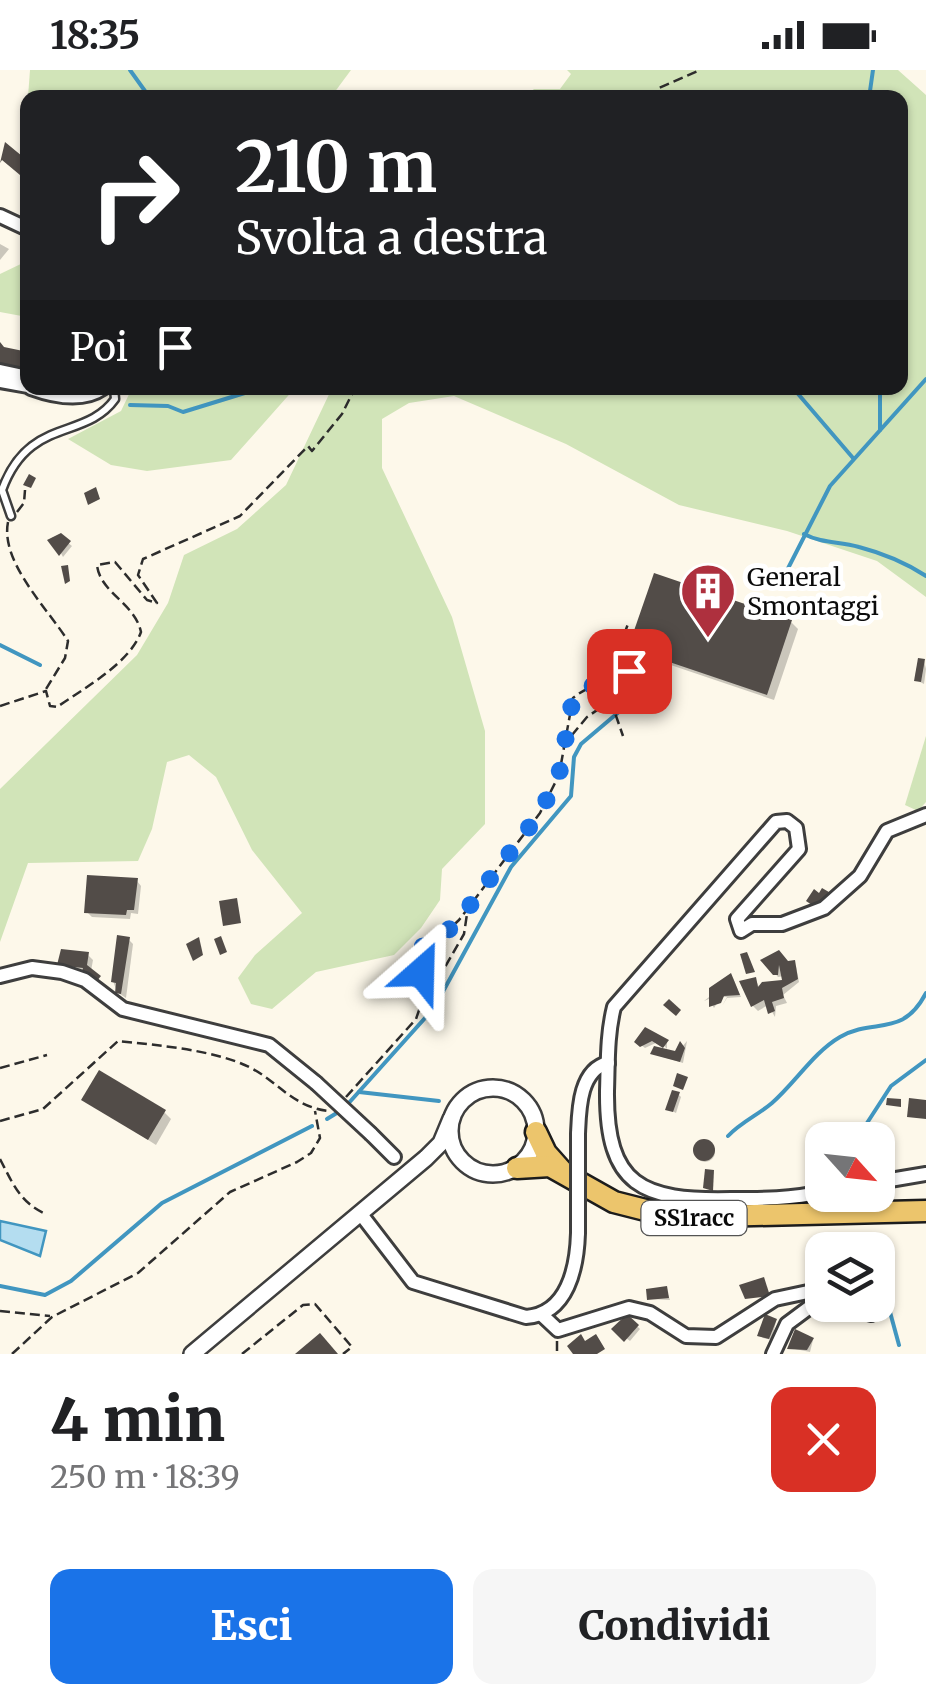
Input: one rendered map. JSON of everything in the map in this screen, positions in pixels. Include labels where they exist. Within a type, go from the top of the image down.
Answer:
[{"type":"main road","name":"SS1racc","points":[[536,1132],[550,1160],[568,1175]]},
{"type":"main road","name":"SS1racc","points":[[517,1168],[542,1164],[614,1202],[653,1214],[694,1218],[926,1211]]},
{"type":"street","points":[[805,1194],[694,1200],[654,1192],[630,1176],[612,1152],[607,1127],[608,1035],[619,996],[776,822],[796,828],[800,850],[738,919],[741,931],[752,924],[782,924],[824,908],[860,876],[887,832],[926,815]]},
{"type":"street","points":[[0,976],[32,968],[62,972],[85,980],[123,1008],[268,1045],[316,1083],[394,1158]]},
{"type":"street","points":[[360,1213],[413,1282],[520,1316],[542,1314],[570,1283],[578,1234],[581,1095],[596,1068],[608,1064]]},
{"type":"street","points":[[192,1354],[426,1158],[440,1142],[466,1096],[478,1090],[505,1088],[528,1104],[536,1132],[528,1158],[517,1168],[488,1174],[460,1158],[438,1152],[426,1158]]},
{"type":"street","points":[[451,1119],[450,1134],[460,1158]]},
{"type":"street","points":[[895,1179],[926,1174]]},
{"type":"street","points":[[542,1314],[546,1324],[558,1330],[618,1309],[640,1309],[686,1336],[702,1339],[716,1337],[775,1299],[805,1293]]},
{"type":"street","points":[[773,1354],[786,1324],[805,1310]]},
{"type":"lane","points":[[12,516],[2,490],[23,452],[52,431],[100,415],[115,395]]},
{"type":"path","points":[[657,90],[700,70]]},
{"type":"path","points":[[25,490],[24,503],[12,516],[7,536],[14,558],[68,641],[66,658],[50,677],[46,691],[50,706],[57,708],[140,638],[140,627],[125,602],[100,578],[97,565],[115,562],[147,600],[157,603],[138,575],[144,560],[240,516],[308,446],[312,451],[324,438],[351,395]]},
{"type":"path","points":[[607,678],[617,661],[628,624]]},
{"type":"path","points":[[624,630],[634,633]]},
{"type":"path","points":[[422,1006],[427,987],[412,962],[417,950],[442,936],[468,910],[540,813],[559,775],[573,698],[635,666]]},
{"type":"path","points":[[0,706],[46,691]]},
{"type":"path","points":[[561,748],[587,717],[603,706],[614,710],[623,736]]},
{"type":"path","points":[[345,1098],[390,1052],[422,1006],[464,934],[468,910]]},
{"type":"path","points":[[0,1120],[43,1108],[118,1041],[234,1061],[314,1109],[335,1110]]},
{"type":"path","points":[[0,1068],[48,1055]]},
{"type":"path","points":[[12,1354],[52,1317],[152,1262],[230,1192],[311,1153],[320,1138],[314,1109]]},
{"type":"path","points":[[0,1158],[18,1194],[31,1208],[46,1214]]},
{"type":"path","points":[[242,1354],[303,1305],[315,1304],[352,1347],[343,1354]]},
{"type":"path","points":[[0,1311],[52,1317]]},
{"type":"green space","points":[[30,70],[351,70],[336,90],[29,90]]},
{"type":"green space","points":[[567,70],[898,70],[926,95],[926,597],[877,561],[787,531],[679,505],[566,444],[454,396],[409,403],[382,419],[382,468],[452,617],[485,731],[485,824],[442,869],[440,900],[421,928],[394,955],[316,972],[272,1009],[251,1004],[238,978],[255,955],[302,913],[252,850],[216,777],[189,755],[167,762],[152,829],[138,861],[28,863],[0,942],[0,789],[137,655],[168,603],[184,555],[237,529],[286,485],[329,395],[908,395],[908,90],[533,90],[560,89],[571,74]]},
{"type":"green space","points":[[20,264],[20,316],[0,312],[0,274]]},
{"type":"green space","points":[[129,395],[289,395],[231,460],[147,471],[111,465],[68,439],[121,411]]},
{"type":"green space","points":[[926,736],[926,802],[918,811],[905,805]]},
{"type":"water","points":[[0,1221],[46,1231],[40,1256],[0,1240]]},
{"type":"building","points":[[5,142],[20,154],[20,175],[2,160],[0,163]]},
{"type":"building","points":[[0,342],[4,347],[20,350],[20,373],[0,369]]},
{"type":"building","points":[[29,474],[36,478],[31,488],[23,485]]},
{"type":"building","points":[[96,487],[100,499],[88,505],[84,493]]},
{"type":"building","points":[[61,533],[71,541],[59,556],[47,540]]},
{"type":"building","points":[[68,565],[70,581],[65,584],[61,566]]},
{"type":"building","name":"General Smontaggi","points":[[654,573],[792,620],[767,695],[628,648]]},
{"type":"building","points":[[918,658],[925,659],[921,682],[914,681]]},
{"type":"building","points":[[87,875],[138,878],[134,910],[127,910],[126,915],[84,913]]},
{"type":"building","points":[[822,888],[834,895],[818,909],[806,901],[814,889],[819,893]]},
{"type":"building","points":[[237,898],[241,923],[223,926],[219,901]]},
{"type":"building","points":[[117,935],[130,937],[121,994],[115,993],[116,983],[111,982]]},
{"type":"building","points":[[221,936],[227,952],[220,955],[214,939]]},
{"type":"building","points":[[199,937],[203,955],[193,961],[186,944]]},
{"type":"building","points":[[61,949],[89,952],[87,965],[101,976],[96,982],[82,972],[83,968],[57,965]]},
{"type":"building","points":[[779,950],[788,961],[795,960],[798,979],[782,988],[784,998],[772,1002],[775,1011],[768,1014],[764,1000],[751,1007],[739,981],[756,977],[758,987],[762,982],[782,980],[779,965],[778,975],[773,975],[760,960]]},
{"type":"building","points":[[747,952],[755,972],[746,974],[740,954]]},
{"type":"building","points":[[731,973],[740,995],[724,996],[721,1003],[709,1007],[709,988]]},
{"type":"building","points":[[669,999],[681,1010],[676,1016],[663,1005]]},
{"type":"building","points":[[645,1027],[669,1040],[663,1048],[652,1041],[640,1047],[634,1042]]},
{"type":"building","points":[[680,1041],[685,1048],[680,1062],[650,1054],[654,1046],[675,1051]]},
{"type":"building","points":[[99,1070],[166,1110],[148,1140],[81,1100]]},
{"type":"building","points":[[677,1073],[688,1077],[683,1090],[673,1086]]},
{"type":"building","points":[[672,1090],[680,1092],[673,1112],[665,1110]]},
{"type":"building","points":[[887,1098],[901,1099],[901,1107],[886,1105]]},
{"type":"building","points":[[909,1098],[926,1100],[926,1119],[907,1117]]},
{"type":"building","points":[[704,1139],[712,1142],[712,1158],[704,1161],[696,1158],[693,1150],[696,1142]]},
{"type":"building","points":[[705,1169],[714,1170],[713,1191],[703,1188]]},
{"type":"building","points":[[764,1277],[770,1296],[745,1299],[739,1285]]},
{"type":"building","points":[[667,1286],[669,1298],[647,1300],[646,1289]]},
{"type":"building","points":[[627,1314],[639,1325],[624,1342],[611,1329]]},
{"type":"building","points":[[765,1314],[777,1319],[769,1339],[757,1336]]},
{"type":"building","points":[[795,1329],[814,1338],[807,1350],[787,1349]]},
{"type":"building","points":[[320,1333],[338,1354],[295,1354]]},
{"type":"building","points":[[581,1334],[585,1341],[596,1334],[605,1349],[597,1354],[573,1354],[567,1346]]},
{"type":"waterway","points":[[130,70],[144,90]]},
{"type":"waterway","points":[[870,90],[873,70]]},
{"type":"waterway","points":[[778,588],[830,486],[926,379]]},
{"type":"waterway","points":[[130,405],[168,406],[183,412],[238,395]]},
{"type":"waterway","points":[[799,395],[853,458]]},
{"type":"waterway","points":[[880,395],[880,430]]},
{"type":"waterway","points":[[804,534],[876,552],[926,576]]},
{"type":"waterway","points":[[0,645],[40,665]]},
{"type":"waterway","points":[[347,1105],[434,1008],[511,867],[571,796],[574,757],[581,744],[653,683]]},
{"type":"waterway","points":[[728,1136],[772,1103],[831,1043],[852,1031],[897,1022],[917,1007],[926,993]]},
{"type":"waterway","points":[[868,1122],[891,1086],[926,1060]]},
{"type":"waterway","points":[[359,1092],[439,1101]]},
{"type":"waterway","points":[[327,1119],[340,1111]]},
{"type":"waterway","points":[[0,1286],[45,1295],[71,1281],[162,1203],[312,1126]]},
{"type":"waterway","points":[[893,1322],[899,1345]]},
{"type":"place","name":"General Smontaggi","points":[[708,640]]},
{"type":"route","points":[[421,972],[412,962],[417,950],[442,936],[459,920],[540,813],[559,775],[561,746],[573,698],[588,686],[629,671]]}]
